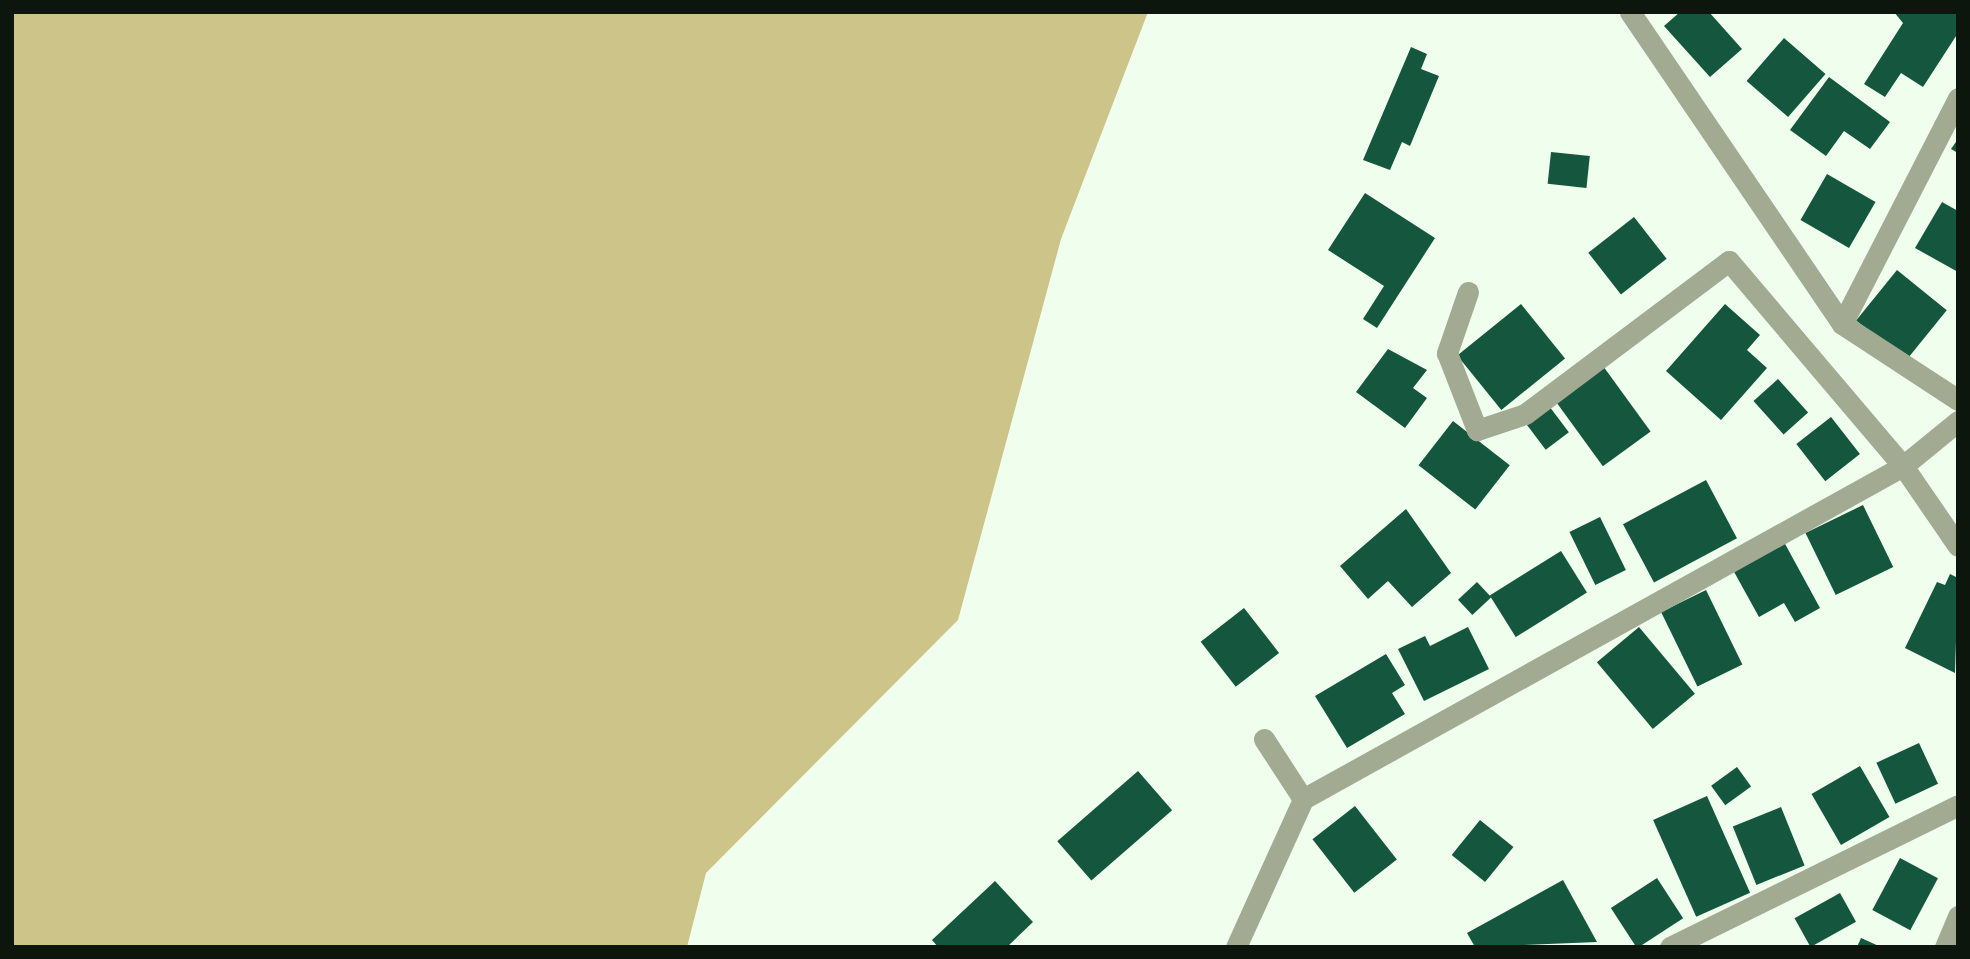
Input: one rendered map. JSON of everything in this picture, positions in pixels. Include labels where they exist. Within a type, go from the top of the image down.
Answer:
[{"type":"street","points":[[1630,12],[1842,324],[1958,400]]},
{"type":"street","points":[[1842,324],[1958,98]]},
{"type":"street","points":[[1468,292],[1447,354],[1477,430],[1525,414],[1729,261],[1903,466],[1958,546]]},
{"type":"street","points":[[1236,947],[1303,799],[1903,466],[1958,421]]},
{"type":"street","points":[[1264,739],[1303,799]]},
{"type":"street","points":[[1670,947],[1958,806]]},
{"type":"street","points":[[1945,947],[1958,916]]},
{"type":"shaded area","points":[[12,12],[1148,12],[1061,239],[958,620],[706,873],[687,947],[12,947]]},
{"type":"building","points":[[1680,12],[1709,12],[1742,49],[1710,77],[1664,26]]},
{"type":"building","points":[[1894,12],[1958,12],[1958,33],[1923,87],[1901,73],[1885,97],[1864,84],[1903,23]]},
{"type":"building","points":[[1784,38],[1826,74],[1788,117],[1747,81]]},
{"type":"building","points":[[1411,47],[1427,54],[1421,69],[1439,76],[1410,146],[1402,142],[1390,170],[1363,160]]},
{"type":"building","points":[[1829,77],[1890,122],[1870,149],[1844,131],[1826,156],[1790,130]]},
{"type":"building","points":[[1958,139],[1958,153],[1951,149]]},
{"type":"building","points":[[1551,152],[1590,156],[1586,188],[1548,184]]},
{"type":"building","points":[[1827,174],[1875,202],[1849,248],[1800,220]]},
{"type":"building","points":[[1365,193],[1435,238],[1377,328],[1363,319],[1384,286],[1328,250]]},
{"type":"building","points":[[1942,202],[1958,211],[1958,272],[1915,248]]},
{"type":"building","points":[[1634,217],[1667,259],[1621,294],[1588,253]]},
{"type":"building","points":[[1897,270],[1947,310],[1906,361],[1856,321]]},
{"type":"building","points":[[1521,304],[1565,358],[1501,410],[1457,356]]},
{"type":"building","points":[[1725,304],[1760,335],[1747,350],[1767,368],[1721,420],[1666,371]]},
{"type":"building","points":[[1388,349],[1427,370],[1413,388],[1427,398],[1405,428],[1356,392]]},
{"type":"building","points":[[1603,366],[1651,432],[1603,466],[1555,401]]},
{"type":"building","points":[[1778,379],[1808,412],[1784,435],[1753,401]]},
{"type":"building","points":[[1546,402],[1569,432],[1546,450],[1523,419]]},
{"type":"building","points":[[1831,417],[1860,454],[1825,481],[1796,444]]},
{"type":"building","points":[[1453,421],[1510,465],[1475,509],[1419,465]]},
{"type":"building","points":[[1706,480],[1737,538],[1654,582],[1623,524]]},
{"type":"building","points":[[1863,505],[1893,567],[1836,595],[1805,533]]},
{"type":"building","points":[[1406,509],[1451,573],[1412,607],[1388,581],[1368,599],[1340,566]]},
{"type":"building","points":[[1600,517],[1626,570],[1595,585],[1569,532]]},
{"type":"building","points":[[1784,542],[1820,608],[1795,622],[1784,603],[1759,617],[1733,570]]},
{"type":"building","points":[[1561,551],[1587,593],[1516,637],[1490,596]]},
{"type":"building","points":[[1950,574],[1958,578],[1955,673],[1905,648],[1937,582],[1945,585]]},
{"type":"building","points":[[1477,582],[1491,597],[1472,615],[1458,600]]},
{"type":"building","points":[[1706,590],[1742,665],[1697,687],[1661,612]]},
{"type":"building","points":[[1244,608],[1279,653],[1236,687],[1201,642]]},
{"type":"building","points":[[1468,627],[1489,669],[1424,701],[1398,649],[1425,636],[1430,646]]},
{"type":"building","points":[[1639,627],[1695,694],[1653,729],[1597,662]]},
{"type":"building","points":[[1386,654],[1405,685],[1392,693],[1405,714],[1347,748],[1315,696]]},
{"type":"building","points":[[1919,743],[1938,784],[1895,804],[1876,763]]},
{"type":"building","points":[[1860,766],[1890,817],[1841,845],[1812,794]]},
{"type":"building","points":[[1737,767],[1751,786],[1725,805],[1711,786]]},
{"type":"building","points":[[1138,771],[1172,810],[1091,880],[1057,841]]},
{"type":"building","points":[[1707,796],[1750,893],[1696,917],[1653,820]]},
{"type":"building","points":[[1355,806],[1397,860],[1354,893],[1312,839]]},
{"type":"building","points":[[1781,807],[1805,865],[1756,885],[1733,826]]},
{"type":"building","points":[[1480,820],[1513,847],[1485,882],[1452,855]]},
{"type":"building","points":[[1900,858],[1938,878],[1910,930],[1872,910]]},
{"type":"building","points":[[1657,878],[1683,918],[1636,947],[1611,908]]},
{"type":"building","points":[[1563,880],[1597,942],[1475,947],[1467,933]]},
{"type":"building","points":[[995,881],[1033,922],[1007,947],[938,947],[932,940]]},
{"type":"building","points":[[1840,893],[1856,922],[1810,947],[1795,918]]},
{"type":"building","points":[[1861,938],[1881,947],[1857,947]]}]
